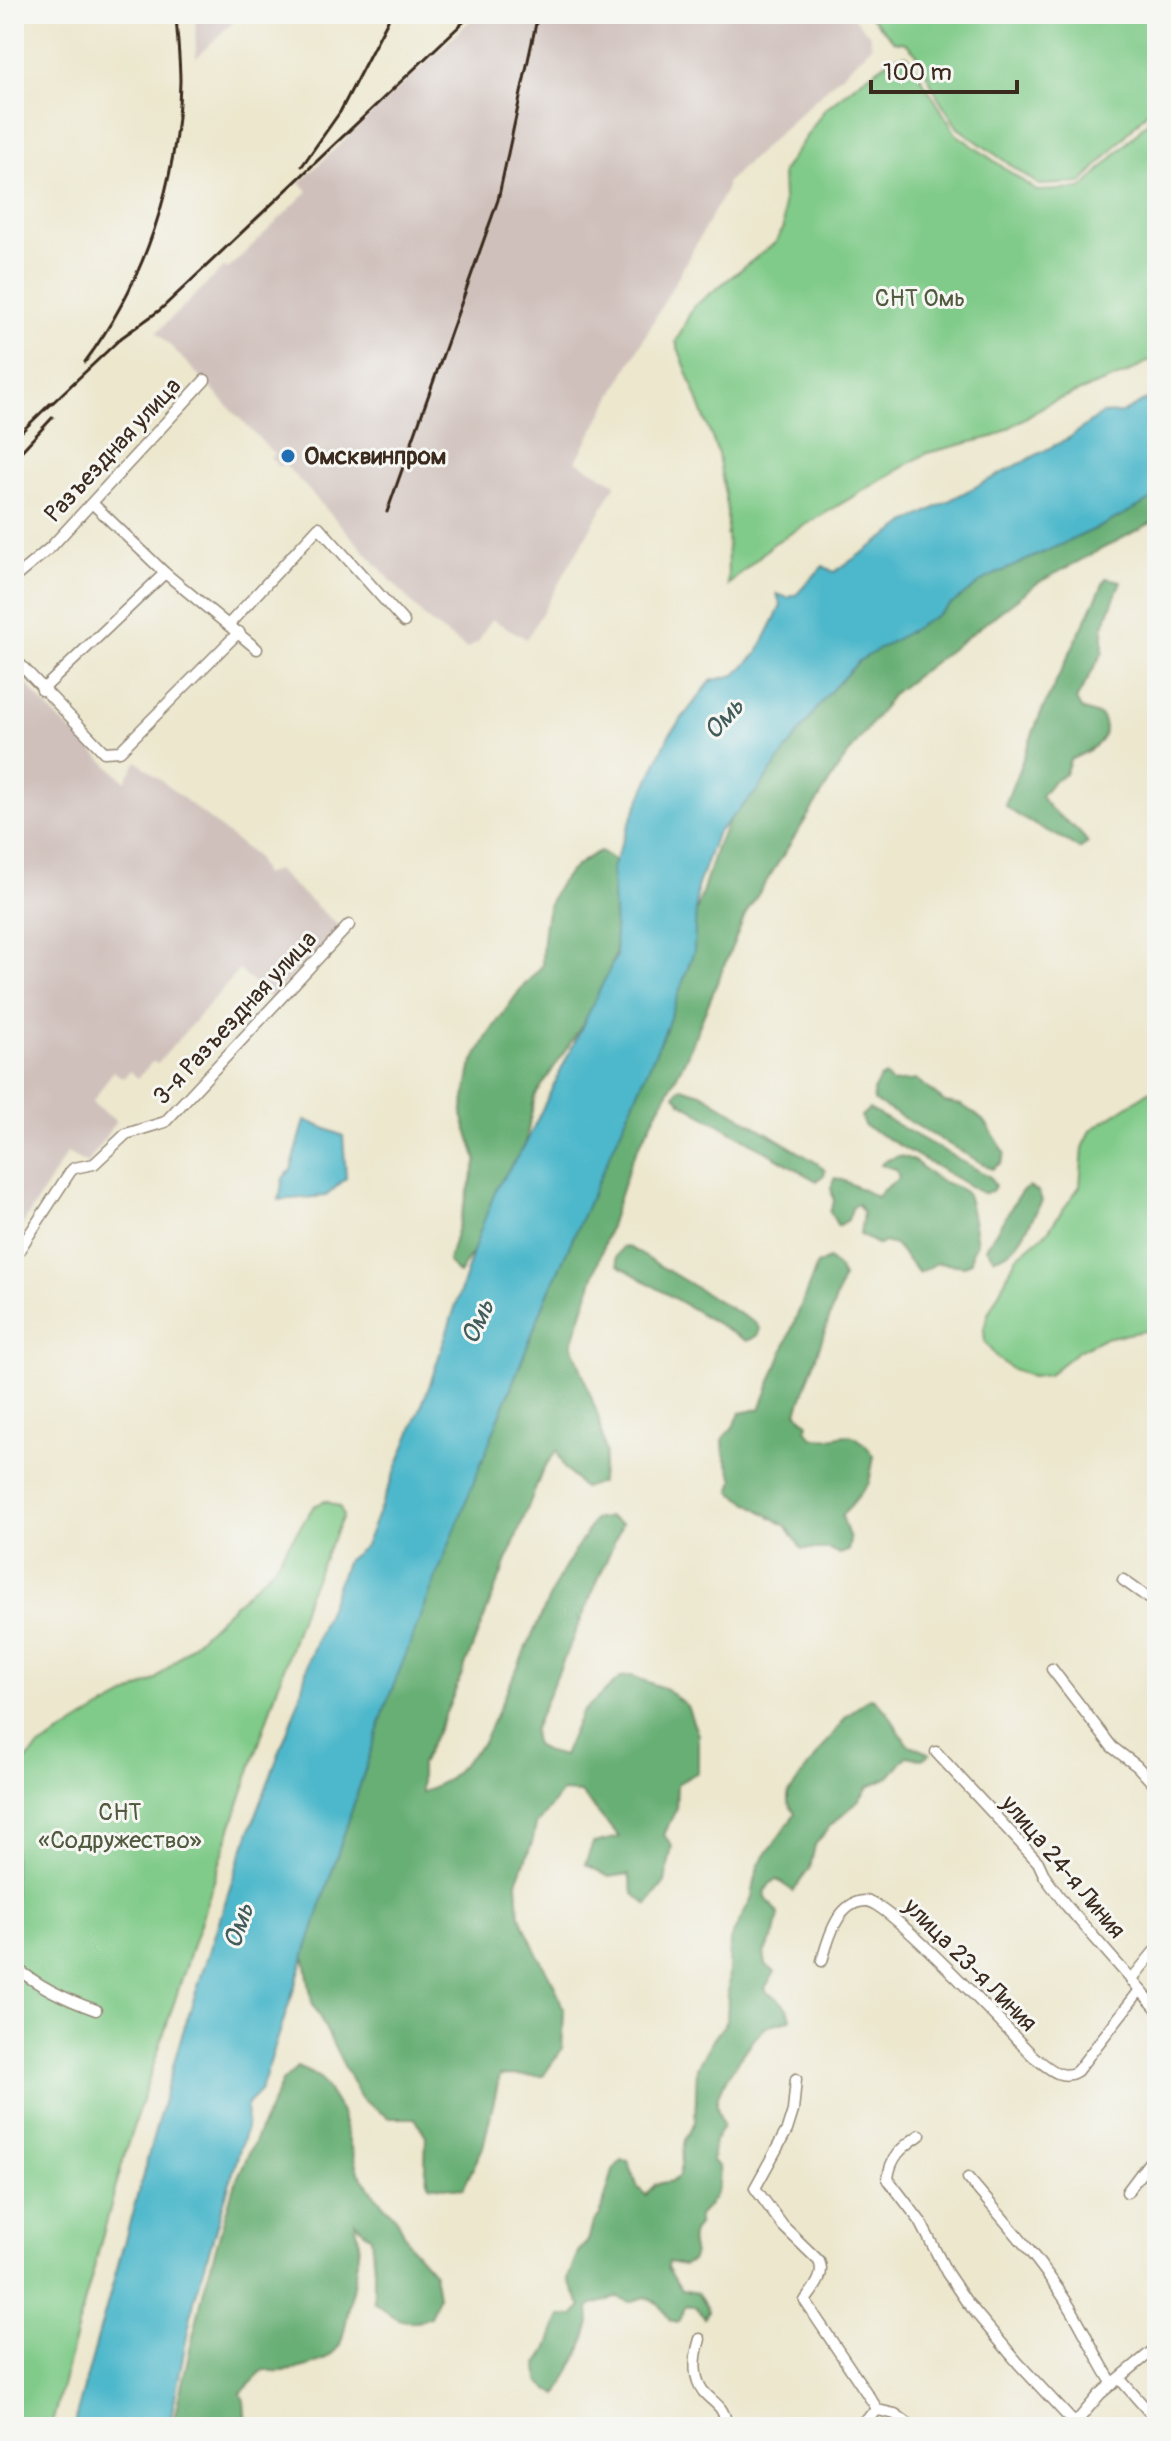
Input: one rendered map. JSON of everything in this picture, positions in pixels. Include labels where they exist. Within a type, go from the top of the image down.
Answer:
[{"type":"street","name":"Разъездная улица","points":[[14,578],[51,547],[93,504],[205,380]]},
{"type":"street","points":[[93,504],[165,573],[257,649]]},
{"type":"street","points":[[229,624],[319,527],[404,622]]},
{"type":"street","points":[[42,690],[165,573]]},
{"type":"street","points":[[14,658],[104,752],[120,751],[239,632]]},
{"type":"street","name":"3-я Разъездная улица","points":[[14,1258],[74,1168],[94,1164],[126,1134],[165,1122],[349,925]]},
{"type":"street","points":[[1123,1580],[1157,1604]]},
{"type":"street","points":[[1052,1669],[1112,1747],[1137,1766],[1157,1788]]},
{"type":"street","name":"улица 24-я Линия","points":[[936,1752],[1038,1862],[1065,1904],[1157,2009]]},
{"type":"street","name":"улица 23-я Линия","points":[[822,1961],[830,1933],[844,1911],[857,1902],[868,1900],[880,1905],[906,1927],[1034,2057],[1056,2073],[1072,2075],[1140,1990]]},
{"type":"street","points":[[1131,1980],[1157,1948]]},
{"type":"street","points":[[14,1966],[30,1979],[77,2004],[96,2010]]},
{"type":"street","points":[[796,2079],[793,2111],[787,2130],[755,2188],[783,2226],[819,2261],[821,2276],[805,2301],[878,2410],[895,2414],[913,2427]]},
{"type":"street","points":[[920,2135],[899,2150],[889,2167],[888,2179],[920,2221],[947,2273],[966,2301],[1073,2426],[1100,2394],[1157,2347]]},
{"type":"street","points":[[1127,2192],[1157,2152]]},
{"type":"street","points":[[968,2178],[1048,2275],[1088,2338],[1101,2367],[1157,2421]]},
{"type":"street","points":[[700,2339],[695,2368],[700,2386],[722,2407],[727,2425],[743,2427]]},
{"type":"street","points":[[856,2427],[878,2410]]},
{"type":"shaded area","points":[[195,14],[241,14],[196,58]]},
{"type":"shaded area","points":[[477,14],[850,14],[869,34],[872,46],[726,183],[726,190],[576,461],[616,484],[527,639],[491,619],[478,642],[467,649],[427,620],[284,464],[279,467],[270,458],[274,454],[157,332],[224,267],[228,269],[308,191],[300,182]]},
{"type":"shaded area","points":[[14,670],[55,716],[125,781],[137,761],[256,857],[264,875],[276,870],[340,927],[271,999],[239,970],[158,1063],[152,1062],[138,1078],[130,1071],[123,1078],[113,1071],[92,1103],[116,1121],[87,1164],[67,1153],[14,1238]]},
{"type":"green space","points":[[868,14],[1157,14],[1157,101],[1082,183],[1039,185],[958,128],[916,53],[906,43],[894,41]]},
{"type":"green space","name":"СНТ Омь","points":[[907,55],[956,134],[1037,191],[1082,189],[1157,112],[1157,356],[1128,373],[1049,403],[996,436],[927,453],[773,544],[728,585],[727,506],[718,454],[676,342],[693,307],[776,242],[784,227],[782,172],[825,109],[895,57]]},
{"type":"green space","points":[[1157,489],[1157,520],[1039,582],[894,693],[839,767],[745,915],[686,1058],[631,1161],[572,1344],[598,1416],[606,1453],[600,1483],[583,1488],[564,1468],[557,1451],[544,1467],[449,1706],[421,1764],[421,1793],[447,1780],[483,1743],[557,1581],[594,1520],[609,1517],[622,1524],[533,1731],[535,1745],[563,1756],[581,1713],[621,1677],[632,1676],[666,1689],[687,1706],[698,1735],[698,1772],[677,1784],[676,1809],[664,1835],[672,1846],[665,1882],[647,1905],[633,1893],[629,1874],[609,1877],[585,1864],[593,1843],[619,1837],[581,1793],[562,1792],[536,1825],[517,1882],[519,1914],[564,2011],[562,2049],[543,2076],[500,2075],[483,2147],[463,2189],[429,2185],[425,2165],[426,2136],[415,2118],[389,2118],[361,2099],[312,2002],[300,1929],[314,1869],[677,974],[716,848],[740,797],[848,663],[959,587]]},
{"type":"green space","points":[[1106,578],[1121,581],[1103,627],[1103,652],[1076,700],[1081,709],[1101,716],[1105,732],[1098,744],[1070,760],[1065,774],[1052,782],[1041,796],[1051,809],[1083,836],[1088,843],[1079,849],[1021,818],[1005,805],[1040,715]]},
{"type":"green space","points":[[600,851],[620,864],[624,925],[603,994],[535,1096],[521,1164],[498,1210],[459,1274],[448,1262],[477,1160],[462,1115],[471,1067],[488,1035],[520,990],[542,966],[547,913],[559,884],[569,872]]},
{"type":"green space","points":[[885,1076],[892,1083],[917,1080],[945,1102],[961,1105],[974,1113],[986,1123],[1005,1153],[1002,1162],[992,1169],[874,1101],[873,1091],[880,1078]]},
{"type":"green space","points":[[1157,1083],[1157,1329],[1104,1338],[1078,1351],[1048,1375],[1032,1377],[1010,1368],[996,1357],[985,1342],[984,1329],[988,1314],[1017,1257],[1047,1232],[1080,1186],[1083,1148],[1091,1130],[1152,1090]]},
{"type":"green space","points":[[681,1087],[701,1093],[817,1163],[825,1170],[824,1175],[817,1181],[682,1103],[675,1095]]},
{"type":"green space","points":[[869,1109],[990,1177],[995,1186],[992,1191],[984,1194],[864,1125],[861,1116]]},
{"type":"green space","points":[[899,1156],[912,1160],[932,1176],[966,1193],[977,1243],[971,1262],[965,1266],[937,1263],[919,1273],[895,1245],[884,1242],[879,1245],[860,1235],[863,1213],[858,1204],[853,1206],[848,1220],[838,1226],[830,1212],[834,1202],[831,1187],[835,1178],[877,1197],[899,1178],[896,1169],[881,1165]]},
{"type":"green space","points":[[1029,1187],[1038,1192],[1042,1201],[1017,1243],[1011,1250],[994,1258],[986,1248],[1021,1192]]},
{"type":"green space","points":[[623,1247],[630,1248],[755,1323],[760,1329],[757,1336],[747,1341],[618,1265],[616,1257]]},
{"type":"green space","points":[[828,1259],[839,1268],[843,1278],[797,1412],[808,1424],[806,1429],[812,1437],[822,1439],[851,1435],[874,1456],[869,1483],[842,1516],[850,1540],[848,1551],[839,1554],[830,1549],[802,1549],[787,1527],[734,1494],[731,1490],[734,1479],[724,1454],[723,1438],[740,1413],[760,1409],[817,1265]]},
{"type":"green space","name":"СНТ «Содружество»","points":[[325,1501],[340,1507],[343,1516],[308,1594],[126,2149],[51,2427],[14,2427],[14,1773],[38,1748],[155,1680],[271,1570],[314,1506]]},
{"type":"green space","points":[[869,1698],[887,1712],[907,1744],[930,1754],[922,1759],[907,1756],[889,1777],[868,1787],[815,1845],[810,1868],[793,1891],[777,1880],[766,1889],[766,1898],[779,1915],[775,1934],[764,1953],[766,1965],[775,1972],[765,1988],[785,2006],[791,2018],[763,2030],[740,2058],[718,2096],[718,2111],[723,2126],[714,2142],[712,2161],[719,2167],[718,2189],[699,2216],[693,2233],[692,2261],[683,2265],[668,2262],[667,2267],[681,2290],[697,2293],[708,2310],[705,2318],[695,2307],[686,2305],[678,2322],[670,2320],[659,2304],[646,2297],[629,2302],[618,2297],[592,2306],[589,2308],[590,2323],[582,2347],[558,2395],[539,2382],[538,2364],[560,2316],[573,2316],[582,2307],[568,2279],[578,2252],[588,2241],[593,2223],[600,2215],[613,2171],[621,2160],[628,2161],[638,2188],[646,2195],[655,2184],[673,2181],[679,2176],[685,2140],[695,2122],[697,2067],[727,2021],[730,1940],[752,1897],[758,1866],[795,1814],[788,1802],[788,1794],[846,1717]]},
{"type":"green space","points":[[298,2067],[320,2078],[340,2110],[357,2169],[397,2219],[411,2247],[434,2273],[438,2296],[430,2317],[414,2321],[400,2320],[374,2302],[371,2237],[355,2222],[359,2238],[348,2313],[342,2340],[333,2353],[304,2367],[283,2371],[264,2370],[241,2393],[246,2427],[172,2427],[204,2289],[234,2185],[282,2082]]},
{"type":"water","name":"Омь","points":[[1157,394],[1157,497],[1102,526],[985,579],[937,615],[859,661],[827,695],[756,792],[716,834],[697,888],[694,951],[666,1029],[547,1296],[386,1705],[261,2090],[247,2104],[246,2129],[194,2301],[169,2427],[73,2427],[180,2041],[238,1863],[299,1700],[309,1659],[347,1560],[365,1546],[429,1387],[497,1187],[525,1145],[616,956],[612,868],[669,735],[711,681],[735,675],[757,654],[781,606],[777,594],[788,598],[797,594],[823,566],[834,572],[908,522],[1069,438],[1101,414],[1122,413]]},
{"type":"water","points":[[305,1120],[343,1136],[346,1178],[326,1196],[279,1200],[283,1178],[291,1170]]},
{"type":"railway","points":[[85,362],[125,298],[141,264],[165,193],[178,119],[180,73],[176,14]]},
{"type":"railway","points":[[302,166],[340,112],[391,14]]},
{"type":"railway","points":[[45,410],[121,338],[160,310],[472,14]]},
{"type":"railway","points":[[387,512],[498,200],[538,14]]},
{"type":"railway","points":[[14,439],[52,402]]},
{"type":"railway","points":[[14,459],[53,417]]},
{"type":"place","name":"Омсквинпром","points":[[288,456]]}]
